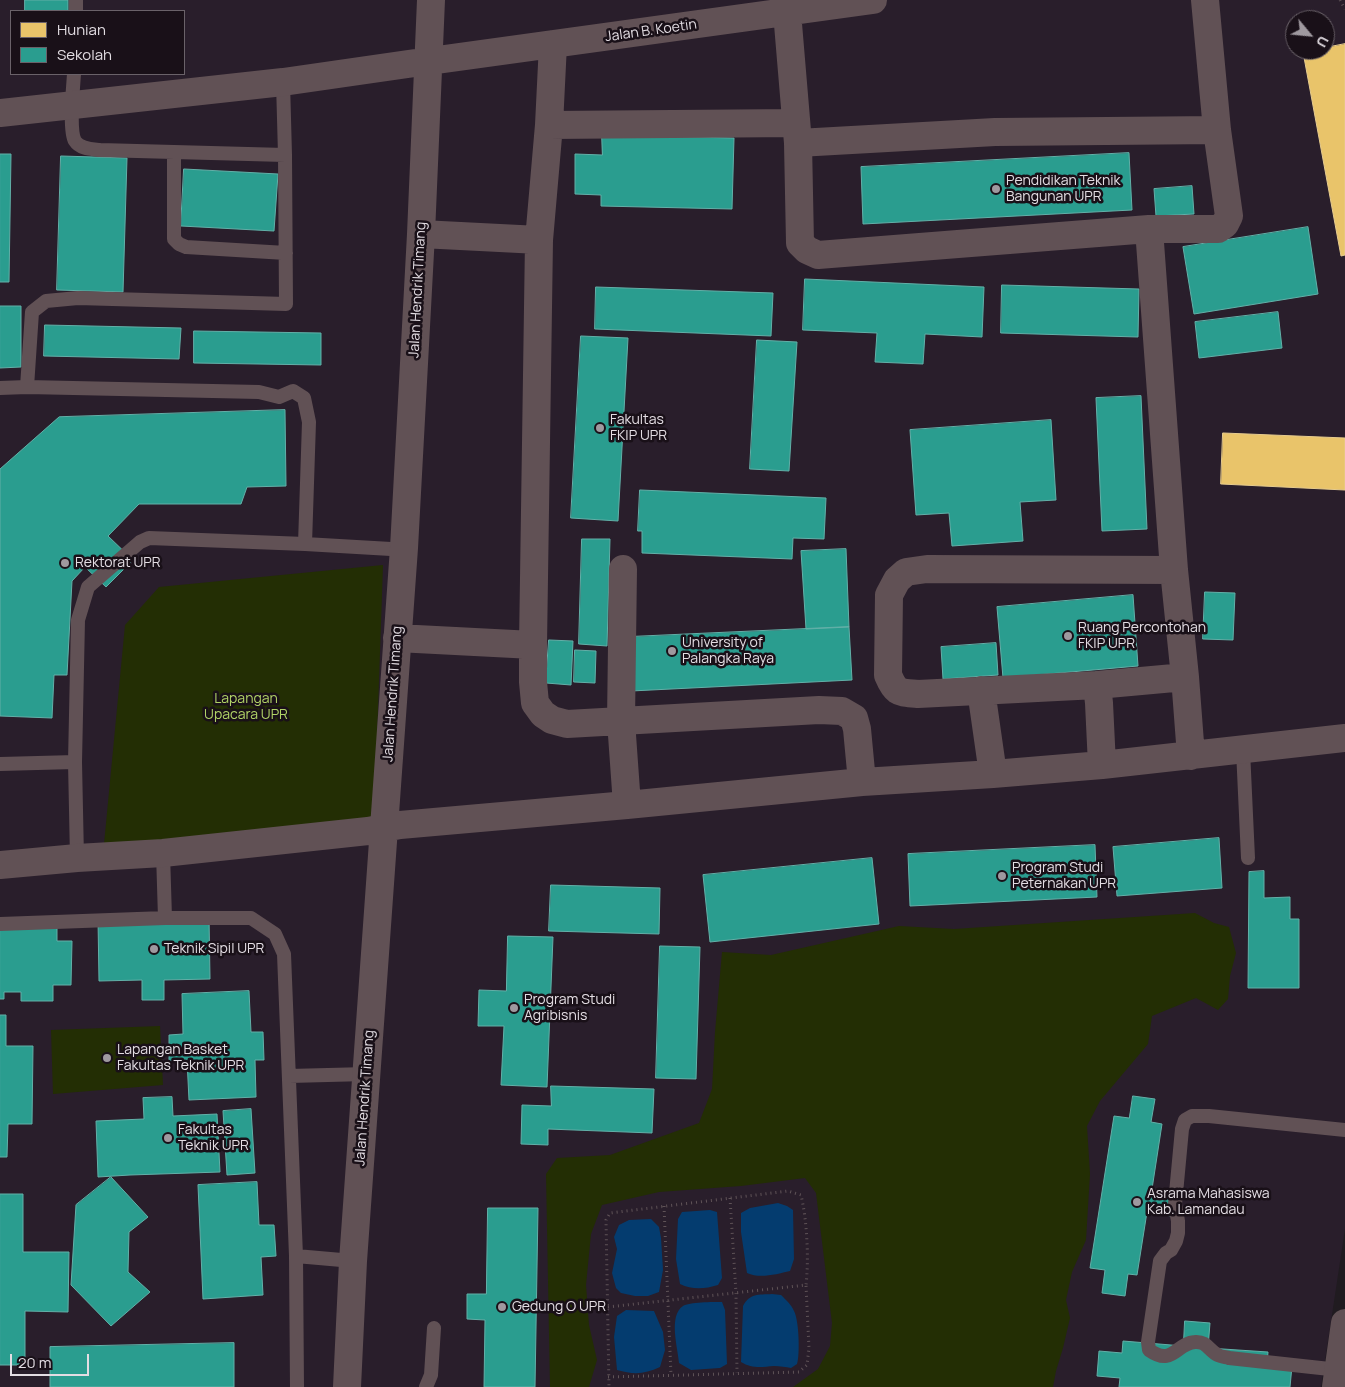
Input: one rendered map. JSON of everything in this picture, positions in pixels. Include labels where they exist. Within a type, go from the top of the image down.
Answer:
[{"type":"street","name":"Jalan Hendrik Timang","points":[[347,1387],[353,1261],[404,548],[432,0]]},
{"type":"street","name":"Jalan B. Koetin","points":[[0,113],[283,82],[873,0]]},
{"type":"street","points":[[787,12],[797,133],[800,243],[807,250],[818,255],[1149,229],[1218,229],[1225,224],[1229,216],[1217,130],[1204,0]]},
{"type":"street","points":[[553,44],[539,240],[533,645],[535,703],[543,714],[552,720],[567,724],[842,710],[854,718],[857,729],[862,782]]},
{"type":"street","points":[[548,125],[797,133],[1217,130]]},
{"type":"street","points":[[1149,229],[1174,570],[1191,756]]},
{"type":"street","points":[[421,234],[539,240]]},
{"type":"street","points":[[622,569],[622,721],[627,805]]},
{"type":"street","points":[[1174,570],[927,569],[906,572],[897,580],[889,595],[888,675],[893,687],[901,693],[918,694],[1097,685],[1185,678]]},
{"type":"street","points":[[397,638],[533,645]]},
{"type":"street","points":[[1097,685],[1102,765]]},
{"type":"street","points":[[981,690],[993,774]]},
{"type":"street","points":[[0,865],[163,853],[384,829],[400,824],[627,805],[862,782],[1102,765],[1345,738]]},
{"type":"street","points":[[1337,1379],[1345,1323]]},
{"type":"lane","points":[[74,75],[71,126],[75,141],[86,149],[285,155]]},
{"type":"lane","points":[[27,387],[32,312],[46,301],[78,298],[286,304],[283,82]]},
{"type":"lane","points":[[174,152],[174,239],[179,244],[186,247],[286,253]]},
{"type":"lane","points":[[0,388],[259,392],[279,397],[293,391],[304,398],[309,422],[305,544]]},
{"type":"lane","points":[[78,858],[76,762],[78,620],[88,588],[140,542],[149,538],[391,549],[404,548]]},
{"type":"lane","points":[[1243,750],[1248,858]]},
{"type":"lane","points":[[0,764],[76,762]]},
{"type":"lane","points":[[163,853],[165,918]]},
{"type":"lane","points":[[0,924],[165,918],[250,918],[275,934],[284,954],[296,1256],[297,1387]]},
{"type":"lane","points":[[289,1076],[367,1074]]},
{"type":"lane","points":[[1337,1379],[1218,1355],[1205,1344],[1198,1342],[1190,1342],[1182,1346],[1174,1354],[1168,1356],[1155,1354],[1149,1350],[1148,1342],[1160,1261],[1171,1250],[1178,1233],[1175,1204],[1182,1129],[1185,1120],[1192,1116],[1209,1116],[1345,1130]]},
{"type":"lane","points":[[296,1256],[353,1261]]},
{"type":"lane","points":[[426,1387],[431,1375],[434,1328]]},
{"type":"path","points":[[1340,0],[1345,10]]},
{"type":"path","points":[[608,1377],[799,1372],[807,1365],[809,1348],[806,1285],[808,1273],[805,1210],[801,1196],[788,1190],[610,1212],[606,1220],[608,1377],[609,1387]]},
{"type":"path","points":[[730,1198],[736,1293],[737,1374]]},
{"type":"path","points":[[664,1206],[671,1376]]},
{"type":"path","points":[[608,1307],[806,1285]]},
{"type":"shaded area","name":"University of Palangka Raya","points":[[0,0],[1345,0],[1345,1229],[1321,1387],[0,1387]]},
{"type":"green space","name":"Lapangan Upacara UPR","points":[[383,565],[374,826],[104,844],[125,625],[159,587]]},
{"type":"green space","points":[[1195,913],[1214,923],[1229,927],[1236,953],[1230,976],[1228,999],[1218,1010],[1196,998],[1152,1016],[1148,1044],[1100,1101],[1087,1126],[1090,1174],[1086,1240],[1072,1272],[1066,1300],[1070,1318],[1053,1387],[793,1387],[818,1369],[830,1346],[832,1323],[816,1193],[805,1178],[741,1186],[659,1192],[602,1205],[591,1234],[586,1285],[589,1325],[597,1360],[589,1387],[550,1387],[546,1174],[557,1158],[610,1155],[699,1123],[712,1089],[722,952],[771,955],[899,926],[954,929]]},
{"type":"green space","name":"Lapangan Basket Fakultas Teknik UPR","points":[[160,1026],[163,1085],[53,1094],[51,1030]]},
{"type":"water","points":[[778,1203],[793,1210],[794,1259],[790,1271],[763,1276],[747,1273],[741,1232],[741,1213],[750,1208]]},
{"type":"water","points":[[710,1210],[717,1212],[722,1278],[718,1285],[703,1288],[685,1286],[680,1284],[676,1259],[678,1219],[682,1212]]},
{"type":"water","points":[[651,1219],[659,1227],[661,1238],[663,1270],[659,1292],[648,1296],[621,1293],[616,1288],[612,1273],[617,1249],[614,1237],[619,1225],[629,1220]]},
{"type":"water","points":[[772,1294],[781,1295],[796,1315],[799,1337],[798,1359],[797,1364],[791,1368],[776,1366],[753,1367],[741,1362],[743,1306],[752,1297]]},
{"type":"water","points":[[722,1302],[725,1310],[727,1364],[720,1368],[691,1370],[679,1363],[675,1324],[678,1311],[683,1306],[690,1304]]},
{"type":"water","points":[[626,1310],[654,1311],[663,1332],[665,1350],[660,1367],[639,1373],[617,1370],[614,1337],[617,1316]]},
{"type":"building: Hunian","points":[[1345,44],[1345,255],[1341,256],[1304,60],[1335,60],[1335,46]]},
{"type":"building: Hunian","points":[[1223,433],[1345,438],[1345,490],[1221,484]]},
{"type":"building: Sekolah","points":[[25,0],[68,0],[68,10],[25,10]]},
{"type":"building: Sekolah","points":[[602,135],[734,138],[732,209],[601,206],[601,195],[575,194],[575,154],[602,155]]},
{"type":"building: Sekolah","name":"Pendidikan Teknik Bangunan UPR","points":[[1129,153],[1132,210],[863,224],[861,167]]},
{"type":"building: Sekolah","points":[[0,154],[11,154],[9,282],[0,282]]},
{"type":"building: Sekolah","points":[[61,156],[127,158],[123,292],[57,290]]},
{"type":"building: Sekolah","points":[[184,169],[278,174],[274,231],[181,226]]},
{"type":"building: Sekolah","points":[[1192,186],[1194,214],[1156,216],[1154,189]]},
{"type":"building: Sekolah","points":[[1308,227],[1318,294],[1194,314],[1183,247]]},
{"type":"building: Sekolah","points":[[805,279],[984,287],[982,337],[925,334],[923,364],[875,362],[877,333],[803,330]]},
{"type":"building: Sekolah","points":[[1002,285],[1139,289],[1138,337],[1001,333]]},
{"type":"building: Sekolah","points":[[596,287],[773,293],[771,336],[595,329]]},
{"type":"building: Sekolah","points":[[0,306],[21,306],[21,367],[0,368]]},
{"type":"building: Sekolah","points":[[1278,312],[1282,348],[1199,358],[1195,322]]},
{"type":"building: Sekolah","points":[[45,325],[181,328],[179,359],[44,356]]},
{"type":"building: Sekolah","points":[[194,331],[321,333],[321,365],[194,363]]},
{"type":"building: Sekolah","name":"Fakultas FKIP UPR","points":[[581,336],[628,338],[618,521],[571,518]]},
{"type":"building: Sekolah","points":[[757,340],[797,342],[789,471],[750,469]]},
{"type":"building: Sekolah","points":[[1141,396],[1147,529],[1102,531],[1096,398]]},
{"type":"building: Sekolah","name":"Rektorat UPR","points":[[285,410],[286,486],[247,487],[241,504],[139,504],[108,536],[133,560],[106,587],[85,567],[72,581],[67,675],[54,675],[52,718],[0,716],[0,469],[59,417]]},
{"type":"building: Sekolah","points":[[1051,420],[1056,500],[1020,502],[1023,541],[952,546],[949,513],[916,515],[910,430]]},
{"type":"building: Sekolah","points":[[640,490],[826,498],[824,539],[793,538],[792,559],[642,553],[642,531],[638,531]]},
{"type":"building: Sekolah","points":[[582,539],[610,539],[607,646],[579,644]]},
{"type":"building: Sekolah","points":[[846,549],[849,627],[806,629],[801,551]]},
{"type":"building: Sekolah","points":[[1205,592],[1235,593],[1233,640],[1203,639]]},
{"type":"building: Sekolah","name":"Ruang Percontohan FKIP UPR","points":[[1133,595],[1138,666],[1003,678],[997,607]]},
{"type":"building: Sekolah","points":[[849,627],[852,680],[631,691],[629,637]]},
{"type":"building: Sekolah","points":[[549,640],[573,641],[571,685],[546,683]]},
{"type":"building: Sekolah","points":[[996,643],[998,675],[943,679],[941,647]]},
{"type":"building: Sekolah","points":[[575,650],[596,651],[595,683],[574,682]]},
{"type":"building: Sekolah","points":[[1219,838],[1222,888],[1117,896],[1113,847]]},
{"type":"building: Sekolah","name":"Program Studi Peternakan UPR","points":[[1095,845],[1097,897],[910,906],[908,854]]},
{"type":"building: Sekolah","points":[[872,858],[879,924],[710,942],[703,875]]},
{"type":"building: Sekolah","points":[[1264,871],[1264,898],[1290,897],[1290,919],[1299,919],[1299,988],[1248,988],[1249,872]]},
{"type":"building: Sekolah","points":[[551,885],[660,888],[659,934],[549,931]]},
{"type":"building: Sekolah","name":"Teknik Sipil UPR","points":[[209,917],[210,979],[164,980],[164,1000],[142,1000],[142,980],[99,981],[98,919]]},
{"type":"building: Sekolah","points":[[0,920],[57,927],[57,941],[72,941],[71,985],[53,985],[53,1001],[21,1001],[21,992],[4,992],[4,999],[0,999]]},
{"type":"building: Sekolah","name":"Program Studi Agribisnis","points":[[508,936],[553,937],[547,1087],[501,1085],[504,1026],[478,1026],[479,990],[506,991]]},
{"type":"building: Sekolah","points":[[660,946],[700,947],[696,1079],[656,1078]]},
{"type":"building: Sekolah","name":"Fakultas Teknik UPR","points":[[249,991],[251,1032],[263,1032],[264,1060],[255,1060],[256,1097],[189,1100],[187,1060],[169,1061],[169,1035],[183,1034],[182,994]]},
{"type":"building: Sekolah","points":[[0,1015],[6,1015],[6,1046],[33,1046],[32,1124],[8,1124],[7,1157],[0,1157]]},
{"type":"building: Sekolah","points":[[551,1086],[654,1089],[652,1133],[548,1129],[548,1145],[521,1144],[522,1105],[551,1106]]},
{"type":"building: Sekolah","name":"Asrama Mahasiswa Kab. Lamandau","points":[[1133,1096],[1155,1099],[1151,1122],[1162,1124],[1152,1189],[1175,1193],[1171,1216],[1147,1212],[1137,1275],[1128,1274],[1125,1296],[1102,1293],[1105,1270],[1090,1268],[1114,1116],[1129,1118]]},
{"type":"building: Sekolah","points":[[172,1097],[173,1116],[217,1114],[220,1172],[98,1177],[96,1121],[144,1119],[143,1098]]},
{"type":"building: Sekolah","points":[[251,1109],[255,1173],[227,1175],[223,1111]]},
{"type":"building: Sekolah","points":[[111,1177],[148,1217],[129,1232],[128,1272],[150,1292],[111,1326],[71,1285],[76,1205]]},
{"type":"building: Sekolah","points":[[257,1182],[259,1225],[274,1225],[276,1256],[261,1257],[263,1295],[203,1299],[198,1185]]},
{"type":"building: Sekolah","points":[[0,1194],[23,1194],[23,1252],[69,1252],[68,1312],[25,1311],[25,1365],[0,1365]]},
{"type":"building: Sekolah","name":"Gedung O UPR","points":[[488,1208],[538,1208],[535,1387],[484,1387],[485,1320],[467,1319],[467,1294],[486,1294]]},
{"type":"building: Sekolah","points":[[1185,1321],[1210,1323],[1208,1348],[1268,1352],[1267,1364],[1292,1366],[1290,1387],[1119,1387],[1120,1378],[1097,1376],[1099,1351],[1122,1353],[1123,1341],[1183,1346]]},
{"type":"building: Sekolah","points":[[234,1343],[234,1387],[50,1387],[50,1347]]},
{"type":"place","name":"Pendidikan Teknik Bangunan UPR","points":[[996,189]]},
{"type":"place","name":"Fakultas FKIP UPR","points":[[600,428]]},
{"type":"place","name":"Rektorat UPR","points":[[65,563]]},
{"type":"place","name":"Ruang Percontohan FKIP UPR","points":[[1068,636]]},
{"type":"place","name":"University of Palangka Raya","points":[[672,651]]},
{"type":"place","name":"Program Studi Peternakan UPR","points":[[1002,876]]},
{"type":"place","name":"Teknik Sipil UPR","points":[[154,949]]},
{"type":"place","name":"Program Studi Agribisnis","points":[[514,1008]]},
{"type":"place","name":"Lapangan Basket Fakultas Teknik UPR","points":[[107,1058]]},
{"type":"place","name":"Fakultas Teknik UPR","points":[[168,1138]]},
{"type":"place","name":"Asrama Mahasiswa Kab. Lamandau","points":[[1137,1202]]},
{"type":"place","name":"Gedung O UPR","points":[[502,1307]]}]
